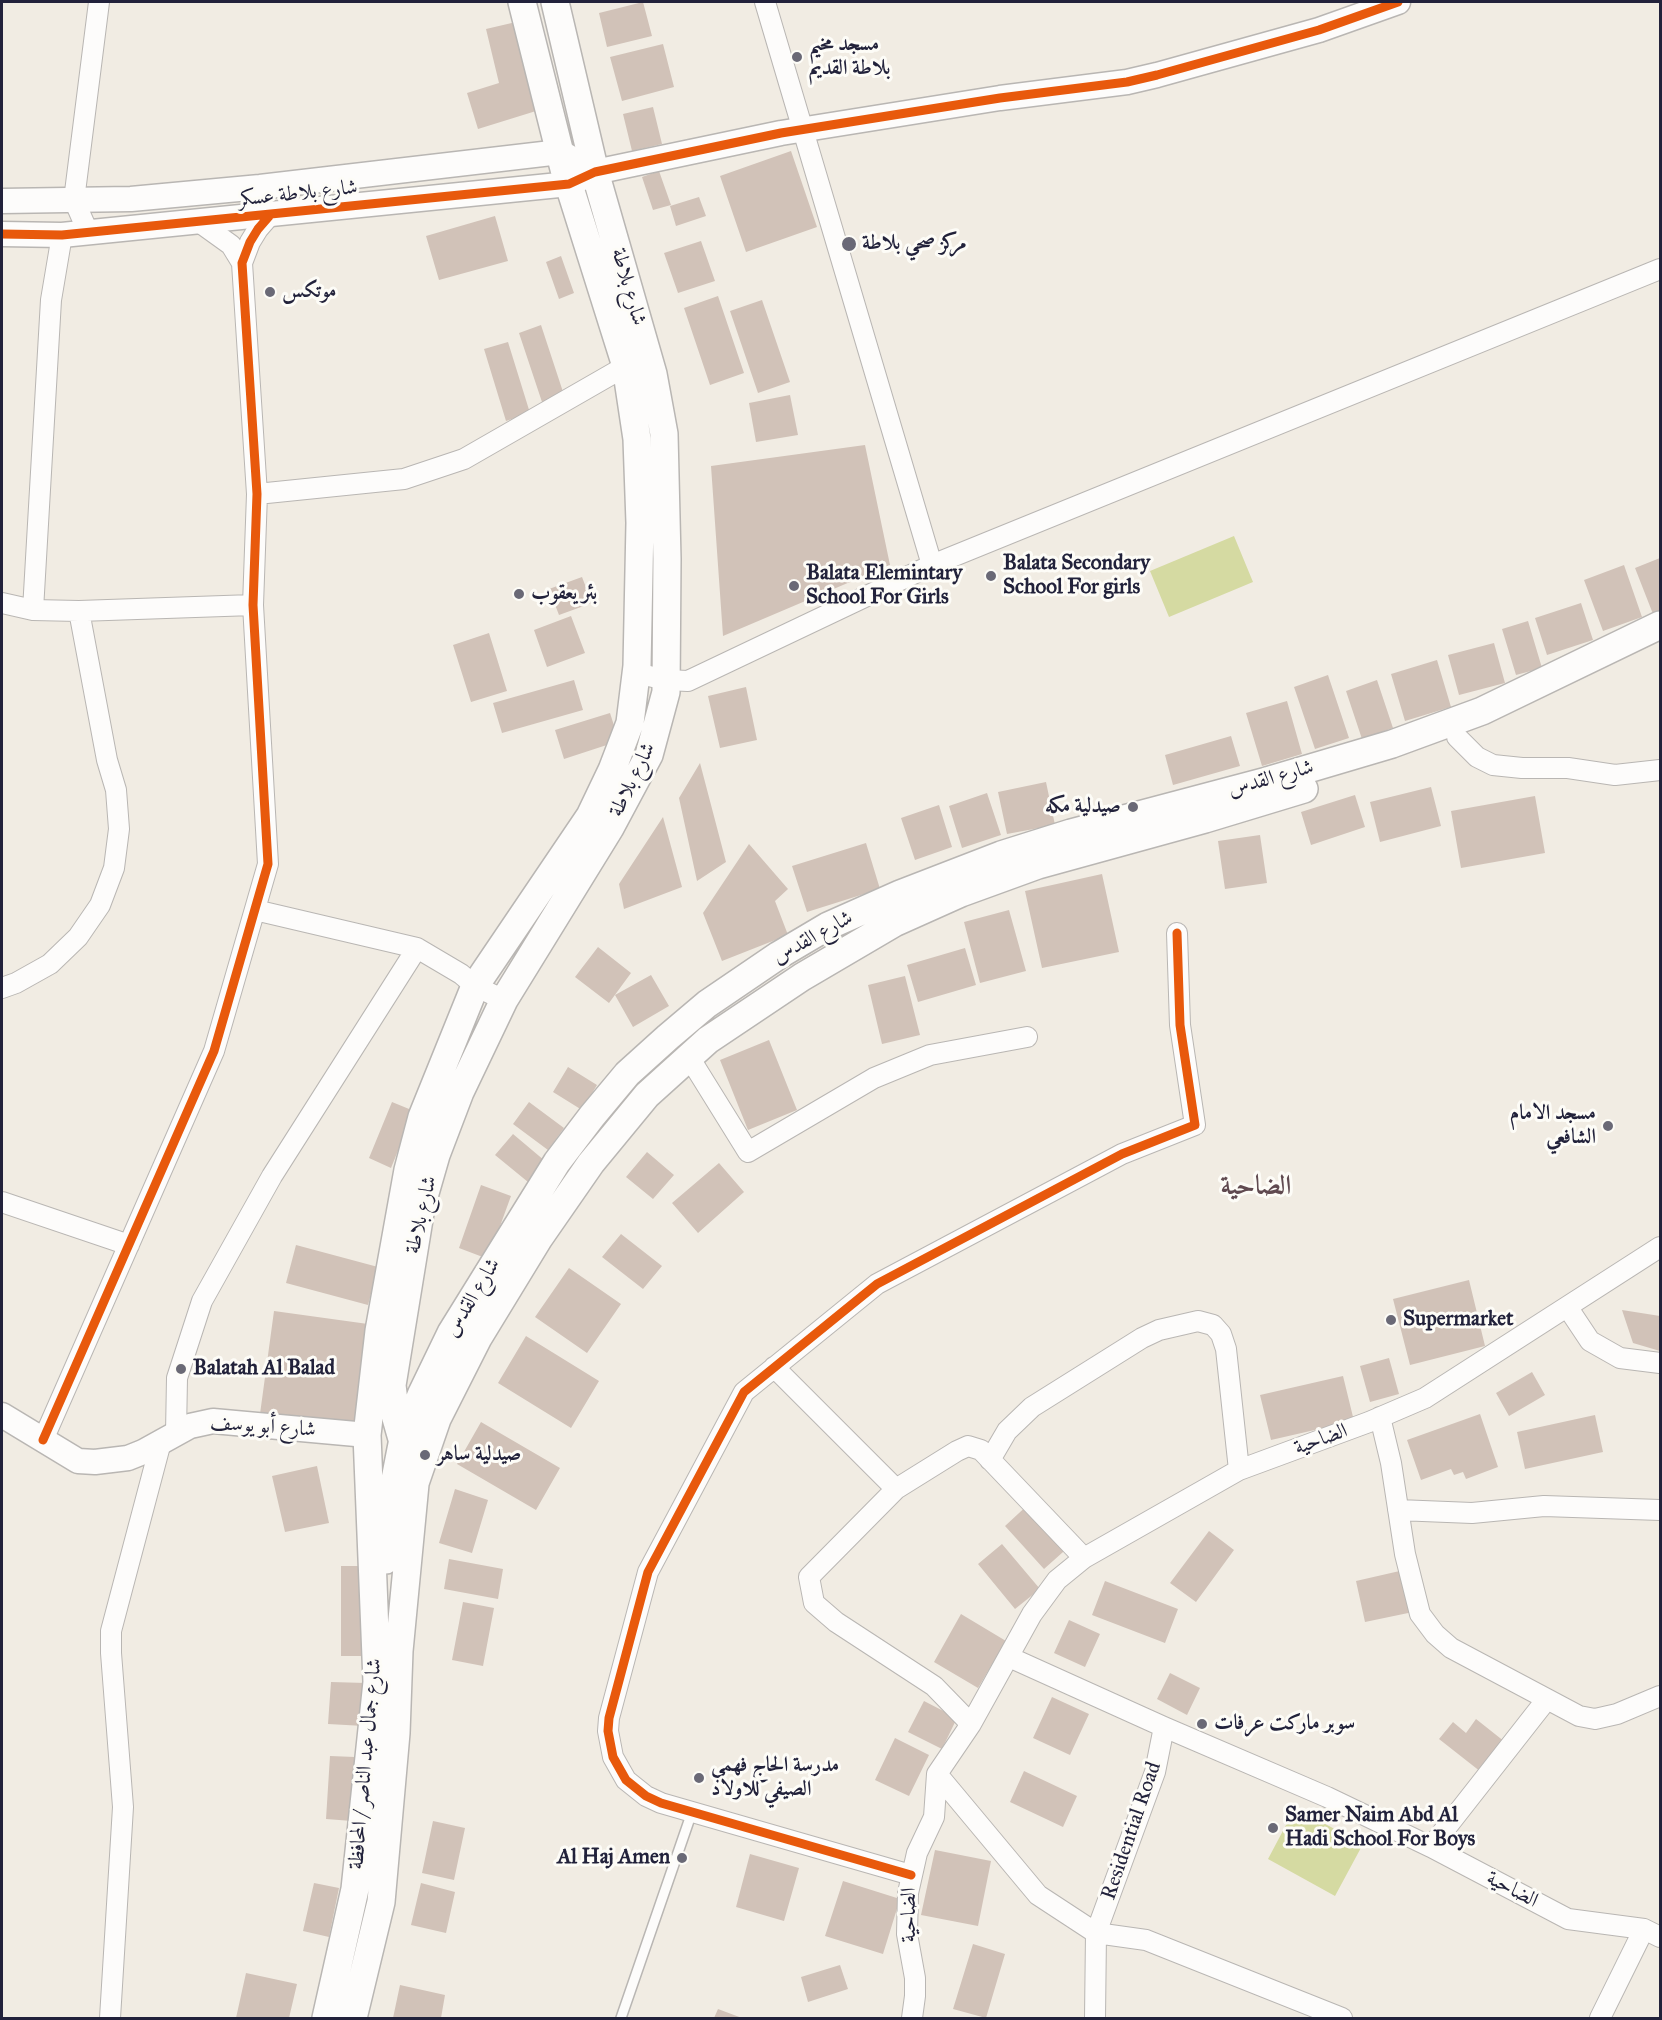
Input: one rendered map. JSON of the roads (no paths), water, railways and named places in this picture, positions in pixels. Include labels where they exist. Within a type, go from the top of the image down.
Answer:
[{"type":"main road","name":"شارع بلاطة","points":[[367,1435],[379,1331],[408,1170],[422,1117],[475,986],[590,816],[612,770],[630,723],[636,673],[639,481],[637,439],[626,366],[569,184],[522,2]]},
{"type":"main road","name":"شارع بلاطة","points":[[404,1445],[396,1418],[392,1386],[421,1207],[436,1155],[460,1092],[504,1000],[610,828],[649,755],[666,692],[667,559],[664,434],[653,374],[595,172],[555,2]]},
{"type":"main road","name":"شارع القدس","points":[[377,1682],[391,1500],[404,1445],[422,1393],[451,1333],[556,1162],[627,1074],[668,1036],[707,1004],[779,956],[828,927],[900,894],[1001,855],[1071,833],[1267,781],[1392,744],[1482,711],[1660,625]]},
{"type":"main road","name":"شارع القدس","points":[[415,1484],[437,1419],[462,1368],[539,1238],[591,1163],[647,1095],[708,1040],[802,977],[894,923],[961,892],[1038,865],[1204,819],[1358,772],[1456,737],[1530,706],[1660,640]]},
{"type":"main road","name":"شارع جمال عبد الناصر / المحافظة","points":[[326,2019],[355,1889],[377,1682],[367,1435]]},
{"type":"main road","name":"شارع جمال عبد الناصر / المحافظة","points":[[353,2019],[381,1902],[396,1733],[399,1651],[415,1484],[404,1445]]},
{"type":"street","points":[[88,232],[74,200],[99,2]]},
{"type":"street","points":[[765,2],[932,565]]},
{"type":"street","name":"شارع بلاطة عسكر","points":[[2,234],[62,235],[569,184],[595,172],[804,129],[1000,98],[1127,82],[1319,30],[1398,2]]},
{"type":"street","points":[[560,152],[595,172]]},
{"type":"street","name":"شارع بلاطة عسكر","points":[[2,201],[131,199],[248,188],[560,152]]},
{"type":"street","points":[[43,1440],[214,1051],[268,864],[253,605],[257,494],[242,263],[250,242],[272,214]]},
{"type":"street","points":[[199,222],[231,245],[242,263]]},
{"type":"street","points":[[33,610],[51,300],[62,235]]},
{"type":"street","points":[[636,673],[666,680],[688,681],[932,565],[1660,269]]},
{"type":"street","points":[[257,494],[404,479],[464,459],[626,366]]},
{"type":"street","points":[[2,603],[33,610],[79,611],[253,605]]},
{"type":"street","points":[[2,988],[50,964],[78,937],[100,905],[114,868],[119,829],[116,790],[107,760],[79,611]]},
{"type":"street","points":[[1456,737],[1477,757],[1493,765],[1522,768],[1568,768],[1615,775],[1660,770]]},
{"type":"street","points":[[255,910],[417,948],[461,974],[475,986],[504,1000]]},
{"type":"street","points":[[910,1875],[692,1812],[646,1796],[626,1780],[613,1757],[608,1731],[609,1718],[648,1572],[744,1392],[774,1367],[878,1284],[1122,1154],[1195,1125],[1180,1025],[1176,933]]},
{"type":"street","points":[[110,2019],[123,1807],[111,1631],[168,1437],[177,1378],[202,1301],[272,1176],[417,948]]},
{"type":"street","points":[[689,1057],[748,1152],[874,1078],[930,1055],[1027,1037]]},
{"type":"street","points":[[2,1202],[129,1245]]},
{"type":"street","name":"الضاحية","points":[[912,2019],[915,1978],[907,1934],[906,1913],[910,1875],[917,1853],[934,1817],[937,1774],[971,1724],[1032,1614],[1057,1580],[1084,1558],[1239,1470],[1380,1418],[1425,1398],[1660,1247]]},
{"type":"street","points":[[1568,1308],[1590,1341],[1620,1358],[1660,1363]]},
{"type":"street","points":[[990,1460],[1007,1431],[1032,1407],[1159,1329],[1198,1321],[1213,1325],[1221,1334],[1226,1349],[1239,1470]]},
{"type":"street","points":[[774,1367],[896,1489]]},
{"type":"street","name":"شارع أبو يوسف","points":[[2,1415],[78,1461],[95,1462],[128,1458],[190,1426],[213,1421],[367,1435]]},
{"type":"street","points":[[1380,1418],[1391,1463],[1405,1554],[1420,1614],[1451,1648],[1579,1716],[1596,1719],[1660,1696]]},
{"type":"street","points":[[971,1724],[934,1686],[836,1622],[814,1604],[810,1577],[896,1489],[968,1446],[981,1450],[1084,1558]]},
{"type":"street","points":[[1398,1510],[1472,1512],[1544,1506],[1660,1510]]},
{"type":"street","name":"الضاحية","points":[[1009,1657],[1326,1797],[1431,1847],[1568,1919],[1652,1933]]},
{"type":"street","points":[[1431,1847],[1547,1699]]},
{"type":"street","name":"Residential Road","points":[[1095,2019],[1096,1933],[1155,1772],[1164,1727]]},
{"type":"street","points":[[937,1774],[1038,1895],[1096,1933],[1146,1940],[1342,2019]]},
{"type":"street","points":[[1600,2019],[1652,1933]]},
{"type":"lane","points":[[621,2019],[692,1812]]},
{"type":"place","name":"مسجد مخيم بلاطة القديم","points":[[797,57]]},
{"type":"place","name":"مركز صحي بلاطة","points":[[849,244]]},
{"type":"place","name":"موتكس","points":[[270,292]]},
{"type":"place","name":"Balata Secondary School For girls","points":[[991,576]]},
{"type":"place","name":"Balata Elemintary School For Girls","points":[[794,586]]},
{"type":"place","name":"بئر يعقوب","points":[[519,594]]},
{"type":"place","name":"صيدلية مكه","points":[[1133,807]]},
{"type":"place","name":"مسجد الامام الشافعي","points":[[1608,1126]]},
{"type":"place","name":"Supermarket","points":[[1391,1320]]},
{"type":"place","name":"Balatah Al Balad","points":[[181,1369]]},
{"type":"place","name":"صيدلية ساهر","points":[[425,1455]]},
{"type":"place","name":"سوبر ماركت عرفات","points":[[1202,1724]]},
{"type":"place","name":"مدرسة الحاج فهمي الصيفي للاولاد","points":[[699,1778]]},
{"type":"place","name":"Samer Naim Abd Al Hadi School For Boys","points":[[1273,1828]]},
{"type":"place","name":"Al Haj Amen","points":[[682,1858]]},
{"type":"district","name":"الضاحية","points":[[1256,1187]]}]
